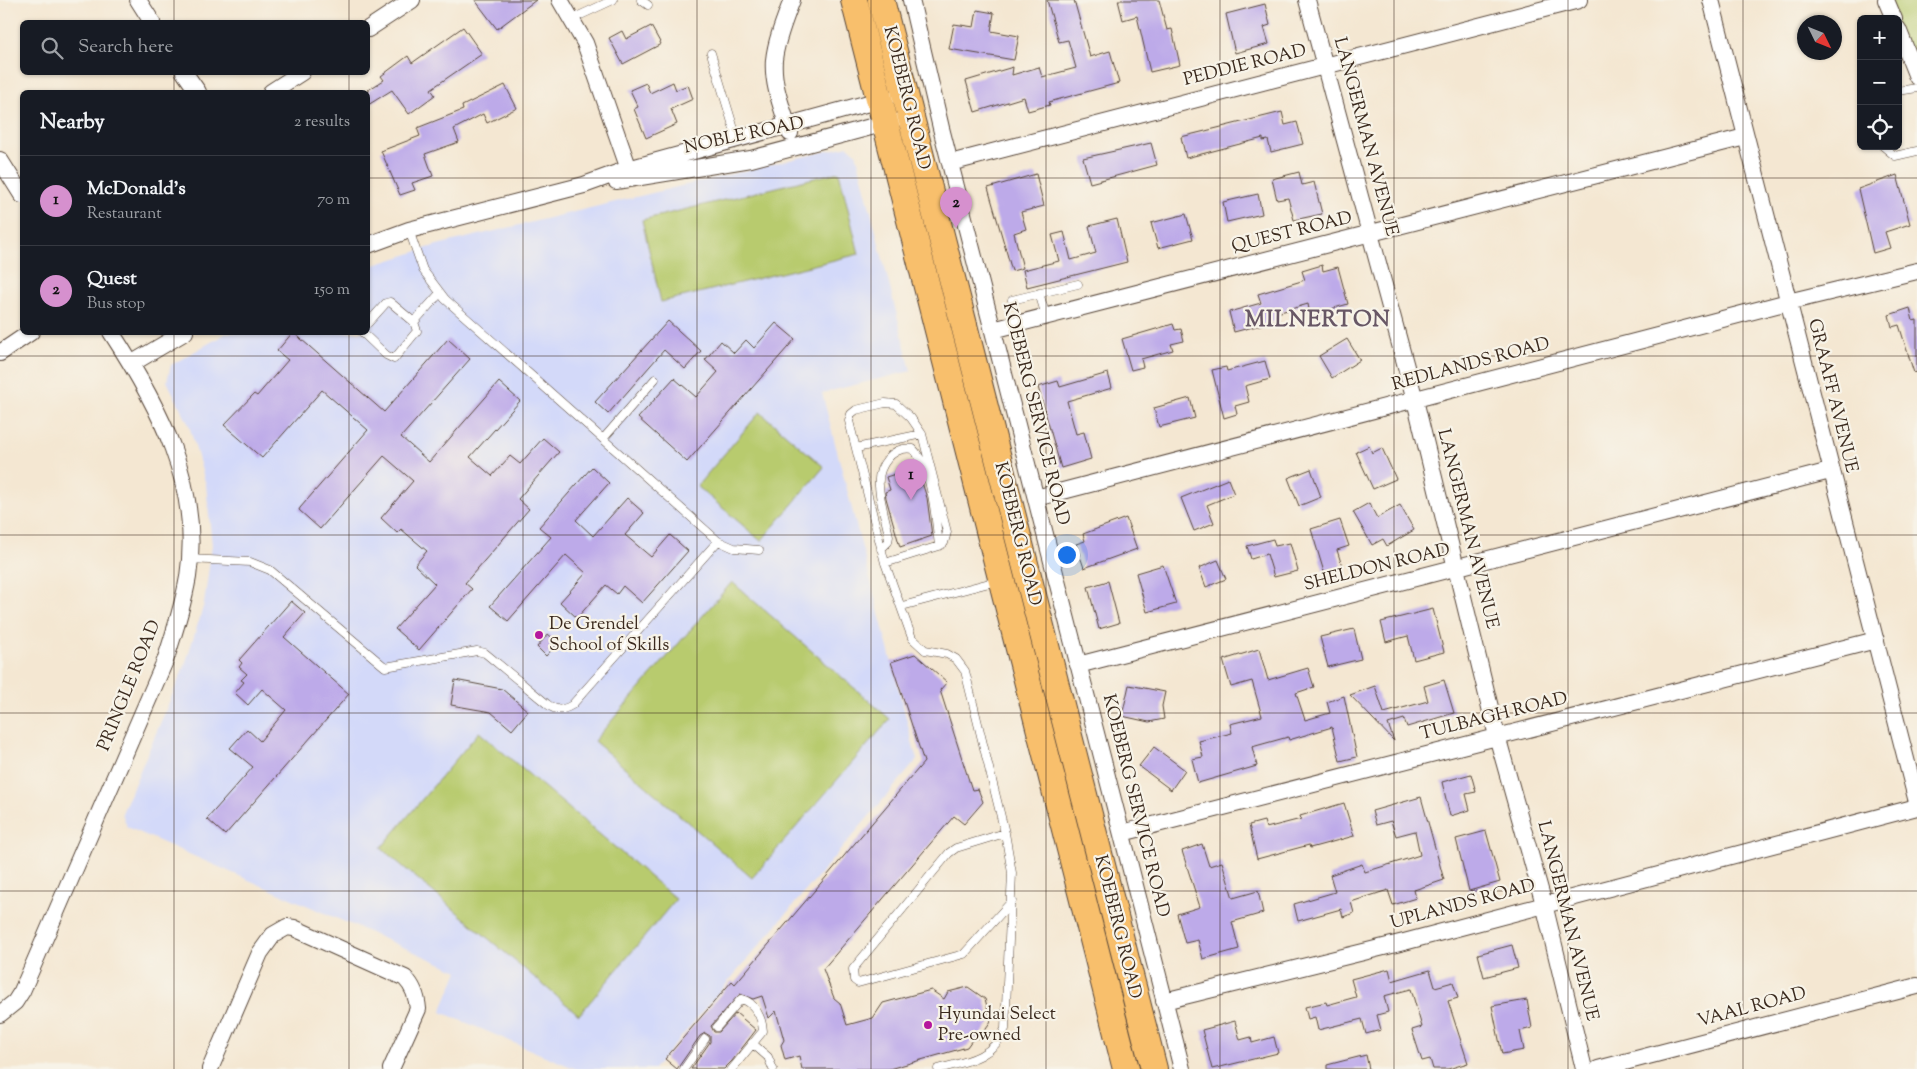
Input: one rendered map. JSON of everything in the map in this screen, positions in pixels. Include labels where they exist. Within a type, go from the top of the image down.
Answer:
[{"type":"main road","name":"KOEBERG ROAD","points":[[854,0],[882,111],[1154,1069]]},
{"type":"main road","name":"KOEBERG ROAD","points":[[881,0],[908,105],[1126,1069]]},
{"type":"street","points":[[138,0],[151,20]]},
{"type":"street","points":[[370,28],[412,0]]},
{"type":"street","points":[[560,0],[585,43],[630,174]]},
{"type":"street","points":[[792,0],[778,39],[774,61],[776,83],[794,147]]},
{"type":"street","name":"KOEBERG SERVICE ROAD","points":[[911,0],[950,163],[1182,1069]]},
{"type":"street","name":"LANGERMAN AVENUE","points":[[1307,0],[1415,400],[1497,736],[1544,904],[1584,1069]]},
{"type":"street","name":"PEDDIE ROAD","points":[[950,163],[1579,0]]},
{"type":"street","name":"GRAAFF AVENUE","points":[[1711,0],[1830,471],[1876,640],[1917,802]]},
{"type":"street","points":[[1886,0],[1892,15]]},
{"type":"street","points":[[1902,36],[1913,55],[1917,77]]},
{"type":"street","points":[[186,75],[197,90]]},
{"type":"street","points":[[274,90],[297,75]]},
{"type":"street","name":"NOBLE ROAD","points":[[370,244],[409,230],[630,174],[737,138],[788,124],[882,111],[908,105]]},
{"type":"street","name":"NOBLE ROAD","points":[[630,174],[751,159],[794,147],[882,111],[908,105]]},
{"type":"street","name":"QUEST ROAD","points":[[993,330],[1745,137]]},
{"type":"street","points":[[0,160],[20,192]]},
{"type":"street","name":"REDLANDS ROAD","points":[[1036,498],[1788,302],[1917,271]]},
{"type":"street","points":[[0,353],[27,335]]},
{"type":"street","name":"PRINGLE ROAD","points":[[0,1014],[15,1002],[22,991],[165,661],[178,622],[189,559],[189,530],[185,492],[177,455],[161,417],[113,335]]},
{"type":"street","points":[[131,364],[180,335]]},
{"type":"street","name":"SHELDON ROAD","points":[[1078,665],[1830,471]]},
{"type":"street","name":"TULBAGH ROAD","points":[[1122,833],[1876,640]]},
{"type":"street","name":"UPLANDS ROAD","points":[[1164,1001],[1404,942],[1917,807]]},
{"type":"street","points":[[210,1069],[260,953],[273,935],[286,927],[294,928],[405,978],[411,984],[418,1009],[391,1069]]},
{"type":"street","name":"VAAL ROAD","points":[[1598,1069],[1917,986]]},
{"type":"lane","points":[[572,19],[613,0]]},
{"type":"lane","points":[[640,0],[648,5]]},
{"type":"lane","points":[[711,53],[737,138]]},
{"type":"lane","points":[[1902,90],[1917,88]]},
{"type":"lane","points":[[1888,150],[1895,156],[1917,151]]},
{"type":"lane","points":[[409,230],[423,270],[440,293],[718,541],[734,548],[759,550]]},
{"type":"lane","points":[[1012,300],[1078,284]]},
{"type":"lane","points":[[414,322],[440,293]]},
{"type":"lane","points":[[1039,293],[1046,316]]},
{"type":"lane","points":[[365,335],[386,355],[394,358],[416,333],[414,322],[388,302],[370,321]]},
{"type":"lane","points":[[603,439],[655,379]]},
{"type":"lane","points":[[884,563],[939,546],[946,538],[946,524],[922,434],[904,410],[896,404],[885,403],[856,410],[851,414],[849,421],[884,563],[902,606],[912,638],[921,648],[930,652],[947,654],[960,662],[965,671],[1005,833],[1012,873],[1005,1030],[1002,1038],[986,1054],[938,1069]]},
{"type":"lane","points":[[856,448],[922,434]]},
{"type":"lane","points":[[881,549],[888,542],[889,536],[879,486],[879,477],[889,456],[894,451],[906,447],[913,448],[922,460],[934,506],[939,546]]},
{"type":"lane","points":[[189,559],[250,562],[270,570],[386,667],[477,651],[485,653],[554,709],[561,710],[572,704],[718,541]]},
{"type":"lane","points":[[902,606],[1014,576]]},
{"type":"lane","points":[[1005,833],[956,848],[949,853],[853,969],[854,980],[858,983],[964,954],[1012,901]]},
{"type":"lane","points":[[718,1027],[740,1000],[744,1000],[760,1014],[763,1029],[732,1069]]},
{"type":"lane","points":[[684,1069],[705,1039]]},
{"type":"lane","points":[[752,1043],[768,1057],[773,1069]]},
{"type":"shaded area","name":"De Grendel School of Skills","points":[[848,146],[856,153],[911,371],[822,393],[917,760],[654,1069],[576,1069],[441,1012],[458,971],[127,827],[122,813],[185,665],[204,604],[212,545],[206,485],[189,425],[167,381],[171,365],[224,335],[370,335],[370,266],[437,245]]},
{"type":"green space","points":[[1886,0],[1917,0],[1917,77],[1902,40],[1902,15],[1892,15]]},
{"type":"green space","points":[[839,172],[859,254],[661,302],[642,220]]},
{"type":"green space","points":[[760,412],[824,467],[761,541],[697,486]]},
{"type":"green space","points":[[732,582],[890,719],[752,878],[594,741]]},
{"type":"green space","points":[[479,732],[676,899],[579,1015],[381,848]]},
{"type":"building","points":[[475,0],[536,0],[497,29]]},
{"type":"building","points":[[1047,0],[1074,0],[1090,57],[1110,51],[1119,83],[1049,102],[1050,105],[1028,111],[1024,97],[975,112],[966,81],[1013,67],[1012,75],[1039,67],[1042,77],[1076,68],[1068,40],[1059,42]]},
{"type":"building","points":[[1118,0],[1159,0],[1167,30],[1172,29],[1180,65],[1150,72],[1137,16],[1123,20]]},
{"type":"building","points":[[1265,4],[1270,25],[1264,27],[1269,44],[1235,53],[1226,14]]},
{"type":"building","points":[[977,10],[994,13],[991,31],[1019,36],[1014,60],[949,49],[954,24],[974,27]]},
{"type":"building","points":[[651,26],[661,44],[623,64],[609,38],[622,31],[626,39]]},
{"type":"building","points":[[463,27],[482,54],[431,89],[435,95],[409,114],[392,90],[370,104],[370,90],[368,90],[384,80],[381,76],[408,56],[412,63]]},
{"type":"building","points":[[673,82],[676,90],[688,85],[693,99],[671,109],[677,124],[646,138],[634,109],[638,107],[630,90],[646,83],[650,93]]},
{"type":"building","points":[[505,85],[517,108],[487,123],[483,114],[454,129],[459,142],[425,154],[433,176],[412,183],[415,190],[400,195],[381,151],[420,136],[417,128],[463,110],[462,106]]},
{"type":"building","points":[[1282,112],[1285,125],[1297,122],[1303,144],[1271,152],[1268,140],[1263,141],[1263,138],[1186,158],[1181,137]]},
{"type":"building","points":[[1151,143],[1157,165],[1090,183],[1083,158]]},
{"type":"building","points":[[1299,172],[1302,185],[1314,182],[1322,214],[1294,220],[1288,198],[1277,200],[1272,179]]},
{"type":"building","points":[[1036,174],[1044,206],[1021,212],[1026,229],[1014,233],[1023,268],[1012,271],[988,188]]},
{"type":"building","points":[[1897,175],[1910,224],[1885,232],[1890,248],[1873,253],[1858,189]]},
{"type":"building","points":[[1258,194],[1262,214],[1227,222],[1223,202]]},
{"type":"building","points":[[1186,214],[1193,239],[1158,248],[1151,223]]},
{"type":"building","points":[[1117,219],[1127,262],[1027,287],[1023,270],[1059,261],[1052,235],[1064,232],[1071,260],[1096,253],[1089,226]]},
{"type":"building","points":[[1322,265],[1323,271],[1338,267],[1348,304],[1310,315],[1308,304],[1277,313],[1279,320],[1234,332],[1229,312],[1261,303],[1258,294],[1305,280],[1302,271]]},
{"type":"building","points":[[1910,308],[1913,321],[1917,320],[1917,372],[1914,373],[1899,325],[1892,327],[1889,315]]},
{"type":"building","points":[[668,321],[701,351],[685,369],[664,350],[608,414],[595,402]]},
{"type":"building","points":[[776,323],[795,339],[687,462],[638,418],[674,378],[696,397],[718,372],[705,360],[721,341],[734,353],[746,340],[754,348]]},
{"type":"building","points":[[1173,324],[1175,330],[1181,329],[1184,341],[1171,344],[1173,350],[1141,359],[1143,367],[1131,370],[1122,339]]},
{"type":"building","points":[[290,335],[296,335],[384,412],[448,339],[470,359],[401,437],[429,462],[499,382],[520,401],[470,457],[492,476],[510,456],[520,464],[543,438],[559,452],[518,499],[529,509],[465,583],[472,589],[419,650],[395,629],[435,584],[415,565],[427,551],[401,529],[397,533],[381,518],[413,481],[384,456],[320,529],[299,510],[368,430],[322,390],[262,458],[224,425],[254,394],[257,396],[288,360],[277,351]]},
{"type":"building","points":[[1347,339],[1360,360],[1332,378],[1319,356]]},
{"type":"building","points":[[1265,361],[1270,379],[1245,386],[1249,402],[1235,406],[1237,414],[1224,418],[1212,370],[1226,367],[1227,371]]},
{"type":"building","points":[[1108,373],[1112,388],[1067,401],[1076,434],[1084,432],[1091,459],[1061,468],[1038,387],[1058,381],[1060,387]]},
{"type":"building","points":[[1190,398],[1195,418],[1159,427],[1154,408]]},
{"type":"building","points":[[1369,446],[1372,453],[1382,448],[1396,479],[1373,489],[1356,452]]},
{"type":"building","points":[[592,467],[609,483],[576,520],[593,536],[627,498],[644,513],[625,535],[651,557],[670,535],[688,551],[642,603],[623,586],[617,594],[606,585],[577,618],[560,602],[586,573],[566,555],[508,621],[490,606],[551,537],[539,527]]},
{"type":"building","points":[[917,467],[927,498],[932,536],[900,547],[886,498],[885,492],[890,490],[886,477]]},
{"type":"building","points":[[1311,469],[1321,497],[1299,506],[1288,478]]},
{"type":"building","points":[[1228,479],[1234,494],[1207,505],[1214,523],[1194,531],[1181,498]]},
{"type":"building","points":[[1369,503],[1377,518],[1400,505],[1414,530],[1387,546],[1383,539],[1372,545],[1353,512]]},
{"type":"building","points":[[1126,518],[1137,549],[1084,568],[1076,544],[1085,541],[1083,534]]},
{"type":"building","points":[[1340,520],[1349,546],[1337,550],[1342,566],[1324,572],[1311,529]]},
{"type":"building","points":[[1273,539],[1275,546],[1290,543],[1298,571],[1274,577],[1267,554],[1251,559],[1247,546]]},
{"type":"building","points":[[1218,560],[1226,579],[1206,587],[1199,568]]},
{"type":"building","points":[[1163,565],[1176,604],[1147,612],[1136,573]]},
{"type":"building","points":[[1108,581],[1119,623],[1099,629],[1088,587]]},
{"type":"building","points":[[291,601],[305,613],[284,637],[349,694],[225,835],[207,819],[253,767],[230,748],[247,729],[260,741],[286,710],[262,689],[248,705],[235,693],[244,682],[241,680],[247,674],[239,667],[242,663],[239,660]]},
{"type":"building","points":[[1433,609],[1444,652],[1414,660],[1408,636],[1386,642],[1381,622]]},
{"type":"building","points":[[1354,629],[1361,659],[1328,667],[1320,637]]},
{"type":"building","points":[[548,634],[558,643],[546,656],[537,647]]},
{"type":"building","points":[[1259,649],[1268,680],[1308,668],[1314,687],[1296,693],[1305,720],[1330,713],[1327,702],[1344,696],[1357,757],[1340,761],[1332,727],[1289,740],[1288,737],[1252,747],[1257,766],[1198,783],[1192,759],[1203,757],[1199,741],[1232,733],[1230,724],[1262,716],[1252,681],[1231,687],[1223,660]]},
{"type":"building","points":[[915,654],[947,682],[940,690],[972,790],[978,789],[983,802],[964,824],[954,816],[823,969],[834,998],[840,1003],[847,1025],[873,1018],[883,1003],[931,990],[944,999],[948,992],[968,987],[985,999],[991,1021],[979,1038],[972,1040],[967,1047],[889,1069],[802,1069],[799,1056],[785,1060],[781,1045],[784,1040],[776,1011],[769,1018],[762,996],[753,999],[740,994],[711,1026],[714,1032],[719,1032],[736,1013],[756,1030],[732,1061],[724,1069],[691,1069],[710,1042],[710,1036],[705,1033],[700,1036],[677,1069],[665,1059],[732,981],[735,984],[924,762],[891,662]]},
{"type":"building","points":[[455,680],[502,689],[528,711],[512,730],[491,712],[451,705]]},
{"type":"building","points":[[1444,680],[1454,713],[1407,727],[1404,719],[1388,724],[1394,741],[1350,695],[1375,686],[1384,713],[1428,701],[1424,686]]},
{"type":"building","points":[[1129,685],[1165,692],[1162,706],[1164,719],[1149,722],[1122,716]]},
{"type":"building","points":[[1154,747],[1185,770],[1171,790],[1139,766]]},
{"type":"building","points":[[1471,774],[1476,792],[1466,794],[1470,810],[1450,816],[1442,782]]},
{"type":"building","points":[[1421,797],[1444,880],[1414,890],[1416,898],[1393,905],[1388,890],[1351,902],[1354,913],[1343,917],[1341,909],[1298,921],[1294,904],[1335,892],[1330,875],[1362,864],[1365,872],[1420,855],[1415,831],[1396,836],[1391,821],[1376,825],[1372,811]]},
{"type":"building","points":[[1344,803],[1354,836],[1310,848],[1309,845],[1257,859],[1249,825],[1264,821],[1266,828],[1301,819],[1300,816]]},
{"type":"building","points":[[1486,831],[1500,882],[1469,891],[1456,839]]},
{"type":"building","points":[[1202,844],[1209,866],[1222,862],[1233,898],[1258,891],[1263,913],[1232,922],[1239,949],[1203,959],[1198,940],[1185,943],[1177,914],[1200,907],[1182,851]]},
{"type":"building","points":[[1512,945],[1518,968],[1484,977],[1478,954]]},
{"type":"building","points":[[1389,969],[1392,981],[1430,970],[1435,987],[1453,982],[1458,998],[1448,1001],[1468,1063],[1448,1069],[1433,1069],[1430,1059],[1422,1061],[1412,1030],[1422,1027],[1411,989],[1384,996],[1388,1012],[1377,1015],[1381,1030],[1366,1034],[1362,1019],[1318,1030],[1315,1017],[1308,1019],[1305,1007],[1326,1002],[1327,1005],[1356,997],[1351,979]]},
{"type":"building","points":[[1527,1000],[1532,1028],[1520,1031],[1524,1050],[1502,1054],[1492,1006]]},
{"type":"building","points":[[1235,1021],[1240,1040],[1251,1037],[1252,1043],[1274,1037],[1278,1053],[1212,1069],[1202,1030]]},
{"type":"building","points":[[1366,1055],[1369,1069],[1327,1069],[1327,1065]]},
{"type":"place","name":"Quest","points":[[956,228]]},
{"type":"place","name":"McDonald's","points":[[911,500]]},
{"type":"place","name":"De Grendel School of Skills","points":[[539,635]]},
{"type":"place","name":"Hyundai Select Pre-owned","points":[[928,1025]]},
{"type":"district","name":"MILNERTON","points":[[1318,321]]}]
